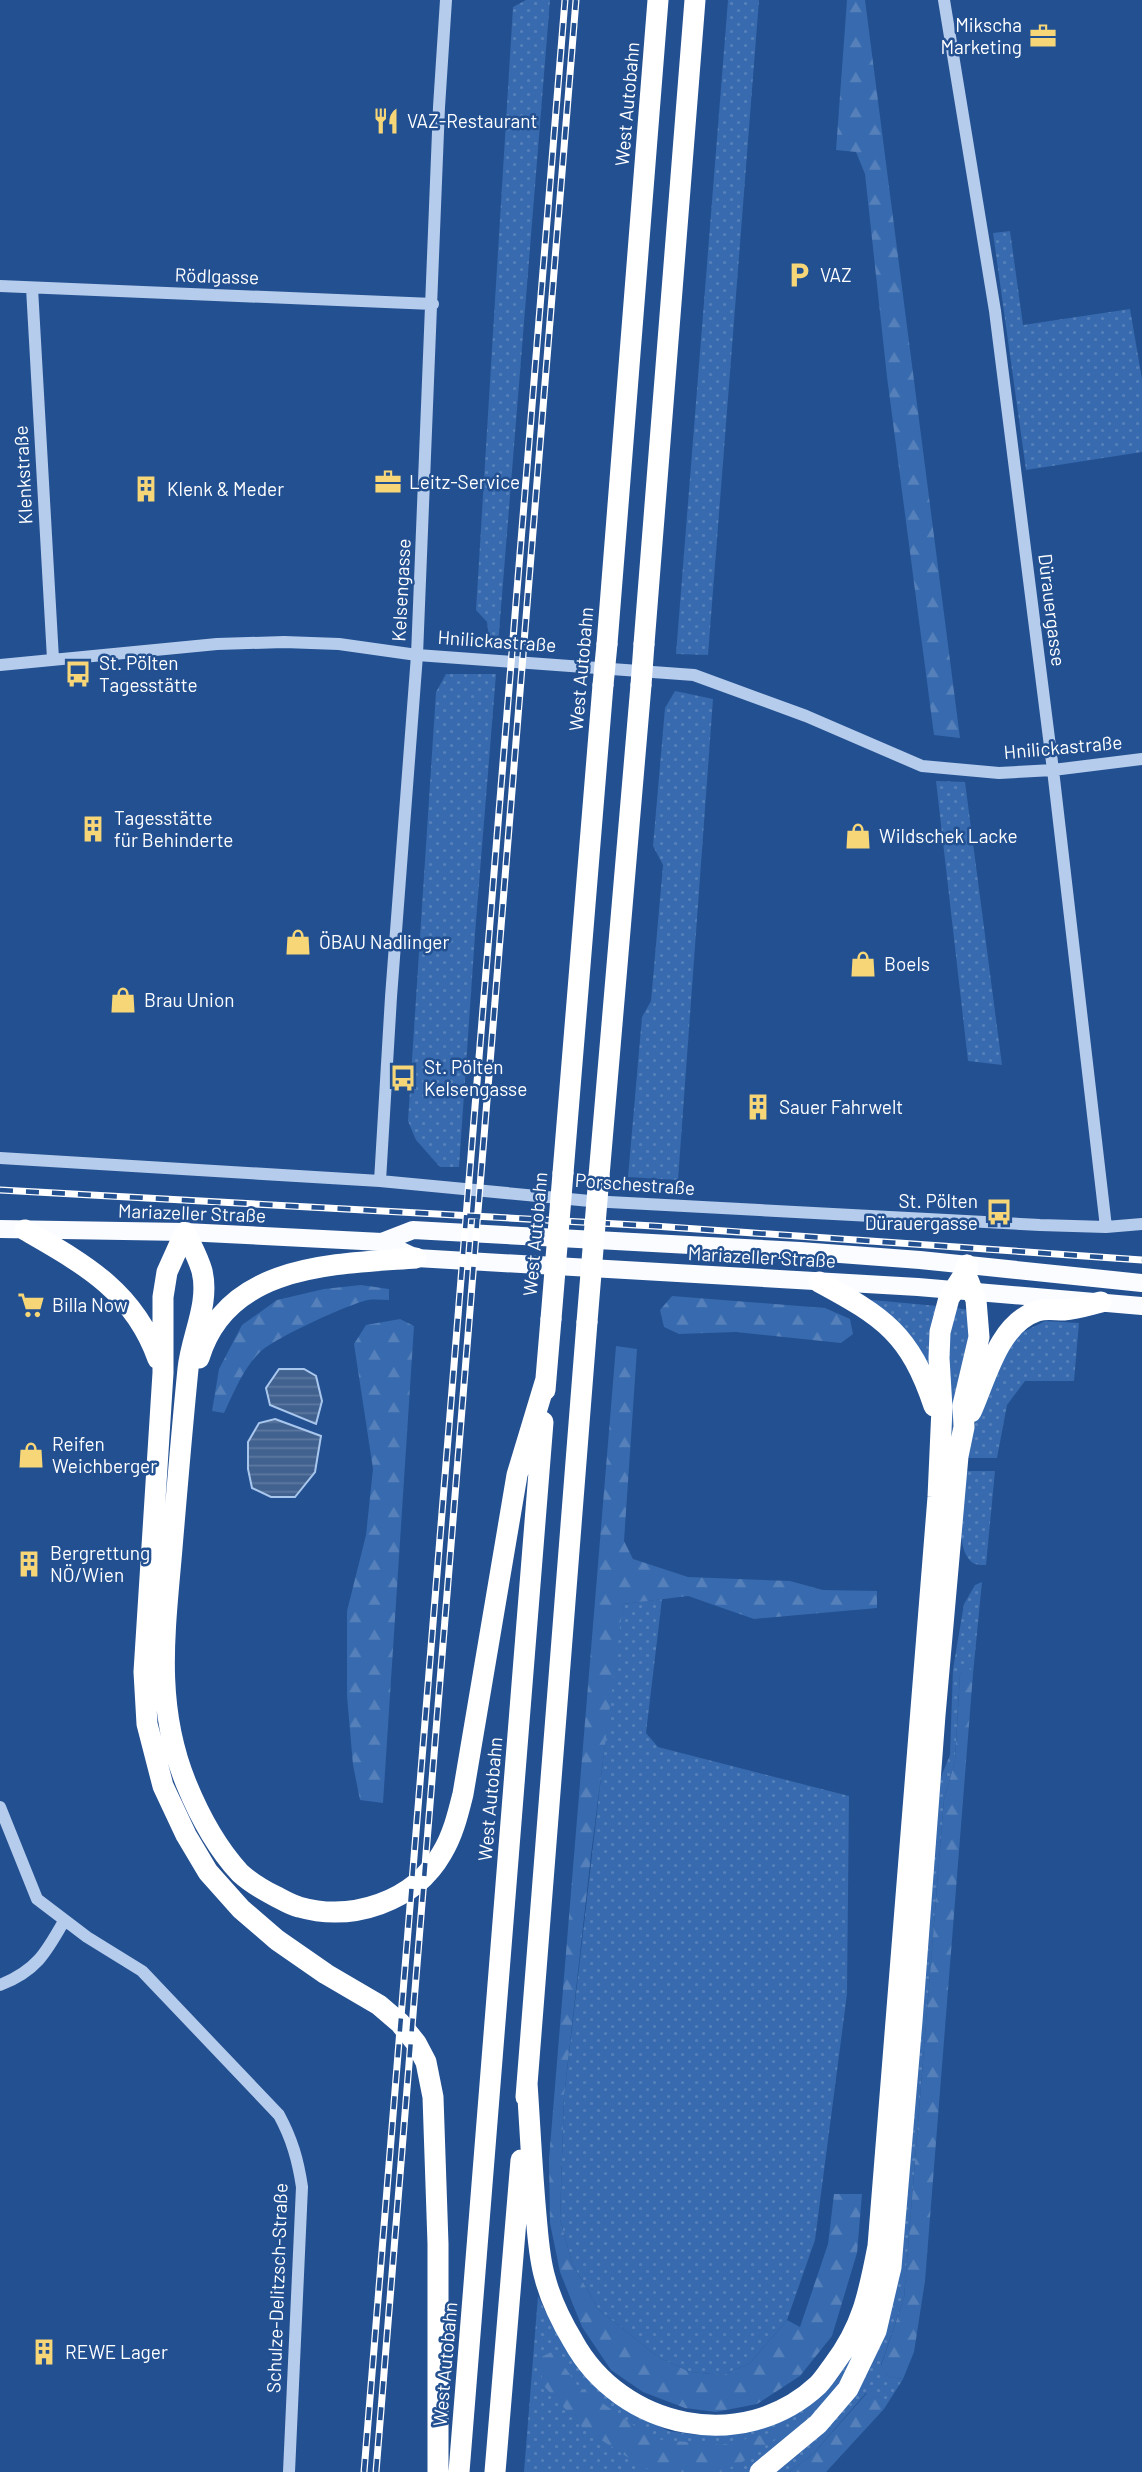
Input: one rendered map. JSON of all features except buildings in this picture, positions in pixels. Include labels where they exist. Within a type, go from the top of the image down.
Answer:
[{"type":"highway","name":"West Autobahn","points":[[459,2472],[658,0]]},
{"type":"highway","points":[[495,2472],[695,0]]},
{"type":"highway","points":[[25,1230],[83,1264],[121,1296],[149,1334],[163,1373]]},
{"type":"highway","points":[[185,1232],[167,1272],[163,1297],[163,1373],[144,1672],[147,1724],[163,1786],[186,1835],[208,1872],[241,1909],[277,1940],[326,1975],[379,2005],[416,2043],[426,2062],[433,2097],[438,2244],[439,2472]]},
{"type":"highway","points":[[185,1232],[199,1261],[203,1287],[188,1367],[164,1642],[164,1700],[173,1742],[186,1782],[218,1845],[242,1874],[264,1890],[298,1907],[353,1912],[387,1903],[426,1874],[442,1854],[453,1829],[468,1768],[517,1475],[546,1379]]},
{"type":"highway","points":[[186,1404],[203,1346],[219,1318],[241,1297],[268,1281],[293,1272],[333,1264],[416,1258]]},
{"type":"highway","points":[[963,1291],[967,1265]]},
{"type":"highway","points":[[819,1282],[858,1303],[893,1330],[912,1353],[924,1375],[941,1432]]},
{"type":"highway","points":[[527,2083],[533,2180],[545,2277],[555,2307],[574,2344],[607,2383],[624,2398],[645,2410],[696,2423],[726,2425],[756,2421],[789,2408],[819,2384],[859,2326],[878,2246],[938,1497],[942,1408],[940,1332],[948,1297],[963,1291]]},
{"type":"highway","points":[[963,1291],[976,1300],[979,1337],[963,1405],[964,1427]]},
{"type":"highway","points":[[760,2472],[818,2424],[848,2389],[876,2331],[891,2267],[936,1703],[958,1456],[964,1427],[997,1352],[1011,1329],[1034,1312],[1046,1309],[1065,1310],[1101,1302]]},
{"type":"main road","name":"Mariazeller Straße","points":[[0,1229],[185,1232],[382,1242],[416,1258],[963,1291],[1142,1306]]},
{"type":"main road","name":"Mariazeller Straße","points":[[382,1242],[413,1230],[800,1251],[1142,1283]]},
{"type":"street","name":"Kelsengasse","points":[[380,1181],[417,655],[439,107],[446,0]]},
{"type":"street","name":"Dürauergasse","points":[[944,0],[995,311],[1054,770],[1106,1227]]},
{"type":"street","name":"Rödlgasse","points":[[0,286],[433,304]]},
{"type":"street","name":"Klenkstraße","points":[[32,288],[53,659]]},
{"type":"street","name":"Hnilickastraße","points":[[0,665],[173,646],[285,642],[339,644],[417,655],[694,675],[806,716],[922,766],[999,773],[1054,770],[1142,759]]},
{"type":"street","name":"Porschestraße","points":[[0,1158],[380,1181],[590,1201],[1106,1227],[1142,1224]]},
{"type":"street","name":"Schulze-Delitzsch-Straße","points":[[0,1807],[37,1899],[64,1921],[142,1971],[279,2115],[290,2135],[298,2159],[302,2187],[289,2472]]},
{"type":"street","points":[[0,1985],[21,1977],[41,1960],[64,1921]]},
{"type":"green space","points":[[526,0],[550,0],[498,645],[490,644],[487,622],[476,610],[513,7]]},
{"type":"green space","points":[[728,0],[759,0],[708,655],[676,654]]},
{"type":"green space","points":[[847,0],[865,0],[960,738],[934,735],[887,377],[865,174],[856,152],[836,150]]},
{"type":"green space","points":[[1010,231],[1023,325],[1130,309],[1142,379],[1142,452],[1026,470],[993,233]]},
{"type":"green space","points":[[446,674],[496,674],[459,1167],[440,1167],[416,1140],[408,1121],[436,692]]},
{"type":"green space","points":[[675,691],[713,699],[678,1180],[628,1177],[642,1017],[651,1001],[663,865],[653,846],[665,708]]},
{"type":"green space","points":[[936,781],[965,782],[1002,1065],[968,1061]]},
{"type":"green space","points":[[361,1285],[389,1289],[389,1300],[368,1300],[344,1308],[268,1346],[260,1352],[239,1381],[224,1413],[212,1411],[219,1369],[242,1325],[277,1300],[324,1289]]},
{"type":"green space","points":[[672,1296],[825,1308],[850,1319],[853,1334],[841,1343],[736,1332],[679,1334],[664,1327],[660,1310]]},
{"type":"green space","points":[[872,1300],[938,1306],[935,1387],[867,1303]]},
{"type":"green space","points":[[952,1307],[968,1310],[972,1337],[954,1404],[951,1457],[946,1351]]},
{"type":"green space","points":[[400,1319],[414,1326],[383,1803],[360,1800],[353,1765],[347,1696],[347,1611],[366,1535],[373,1469],[354,1344],[366,1325]]},
{"type":"green space","points":[[1045,1321],[1079,1323],[1074,1381],[1025,1381],[1007,1405],[997,1458],[967,1458],[978,1410],[997,1364],[1023,1327],[1025,1331]]},
{"type":"green space","points":[[616,1346],[637,1349],[624,1541],[633,1559],[688,1577],[790,1581],[823,1590],[877,1591],[877,1608],[754,1619],[688,1596],[623,1604],[564,2097],[560,2219],[572,2263],[599,2310],[658,2357],[690,2372],[723,2375],[750,2363],[787,2320],[800,2327],[828,2244],[834,2194],[862,2194],[857,2253],[832,2336],[800,2376],[757,2404],[716,2412],[685,2408],[643,2392],[611,2370],[582,2327],[560,2272],[550,2223],[549,2159]]},
{"type":"green space","points":[[964,1471],[995,1471],[986,1565],[975,1564],[963,1548],[960,1521]]},
{"type":"green space","points":[[982,1582],[973,1674],[967,1666],[960,1674],[955,1761],[944,1799],[904,2298],[881,2365],[889,2377],[903,2379],[884,2409],[878,2399],[866,2393],[813,2454],[789,2472],[770,2472],[861,2382],[936,1789],[950,1755],[953,1669],[964,1604],[975,1585]]},
{"type":"green space","points":[[662,1599],[646,1733],[658,1747],[849,1796],[847,1994],[815,2240],[787,2320],[750,2363],[723,2375],[690,2372],[658,2357],[599,2310],[572,2263],[560,2219],[564,2097],[617,1639],[623,1604]]},
{"type":"green space","points":[[967,1665],[973,1674],[925,2281],[914,2352],[903,2379],[889,2377],[881,2366],[904,2298],[944,1799],[955,1761],[960,1674]]},
{"type":"green space","points":[[538,2296],[554,2329],[634,2414],[669,2431],[698,2435],[734,2434],[778,2423],[810,2403],[837,2379],[868,2328],[841,2385],[784,2447],[749,2472],[524,2472]]},
{"type":"green space","points":[[554,2351],[577,2385],[653,2439],[721,2445],[790,2428],[744,2461],[721,2472],[657,2472],[641,2466],[583,2428],[542,2384],[541,2357]]},
{"type":"green space","points":[[867,2393],[879,2399],[884,2409],[826,2472],[789,2472],[813,2454]]},
{"type":"shaded area","points":[[279,1369],[304,1369],[316,1376],[322,1401],[316,1424],[270,1405],[266,1388]]},
{"type":"shaded area","points":[[275,1419],[321,1436],[315,1472],[295,1497],[271,1497],[252,1488],[248,1469],[248,1442],[259,1423]]},
{"type":"railway","points":[[364,2472],[565,0]]},
{"type":"railway","points":[[376,2472],[576,0]]},
{"type":"railway","points":[[0,1190],[654,1226],[1142,1260]]},
{"type":"place","name":"Mikscha Marketing","points":[[1043,36]]},
{"type":"place","name":"VAZ-Restaurant","points":[[386,121]]},
{"type":"place","name":"VAZ","points":[[799,275]]},
{"type":"place","name":"Leitz-Service","points":[[388,482]]},
{"type":"place","name":"Klenk & Meder","points":[[146,489]]},
{"type":"place","name":"St. Pölten Tagesstätte","points":[[78,674]]},
{"type":"place","name":"Tagesstätte für Behinderte","points":[[93,829]]},
{"type":"place","name":"Wildschek Lacke","points":[[858,836]]},
{"type":"place","name":"ÖBAU Nadlinger","points":[[298,942]]},
{"type":"place","name":"Boels","points":[[863,964]]},
{"type":"place","name":"Brau Union","points":[[123,1000]]},
{"type":"place","name":"St. Pölten Kelsengasse","points":[[403,1078]]},
{"type":"place","name":"Sauer Fahrwelt","points":[[758,1107]]},
{"type":"place","name":"St. Pölten Dürauergasse","points":[[999,1212]]},
{"type":"place","name":"Billa Now","points":[[31,1305]]},
{"type":"place","name":"Reifen Weichberger","points":[[31,1455]]},
{"type":"place","name":"Bergrettung NÖ/Wien","points":[[29,1564]]},
{"type":"place","name":"REWE Lager","points":[[44,2352]]}]
